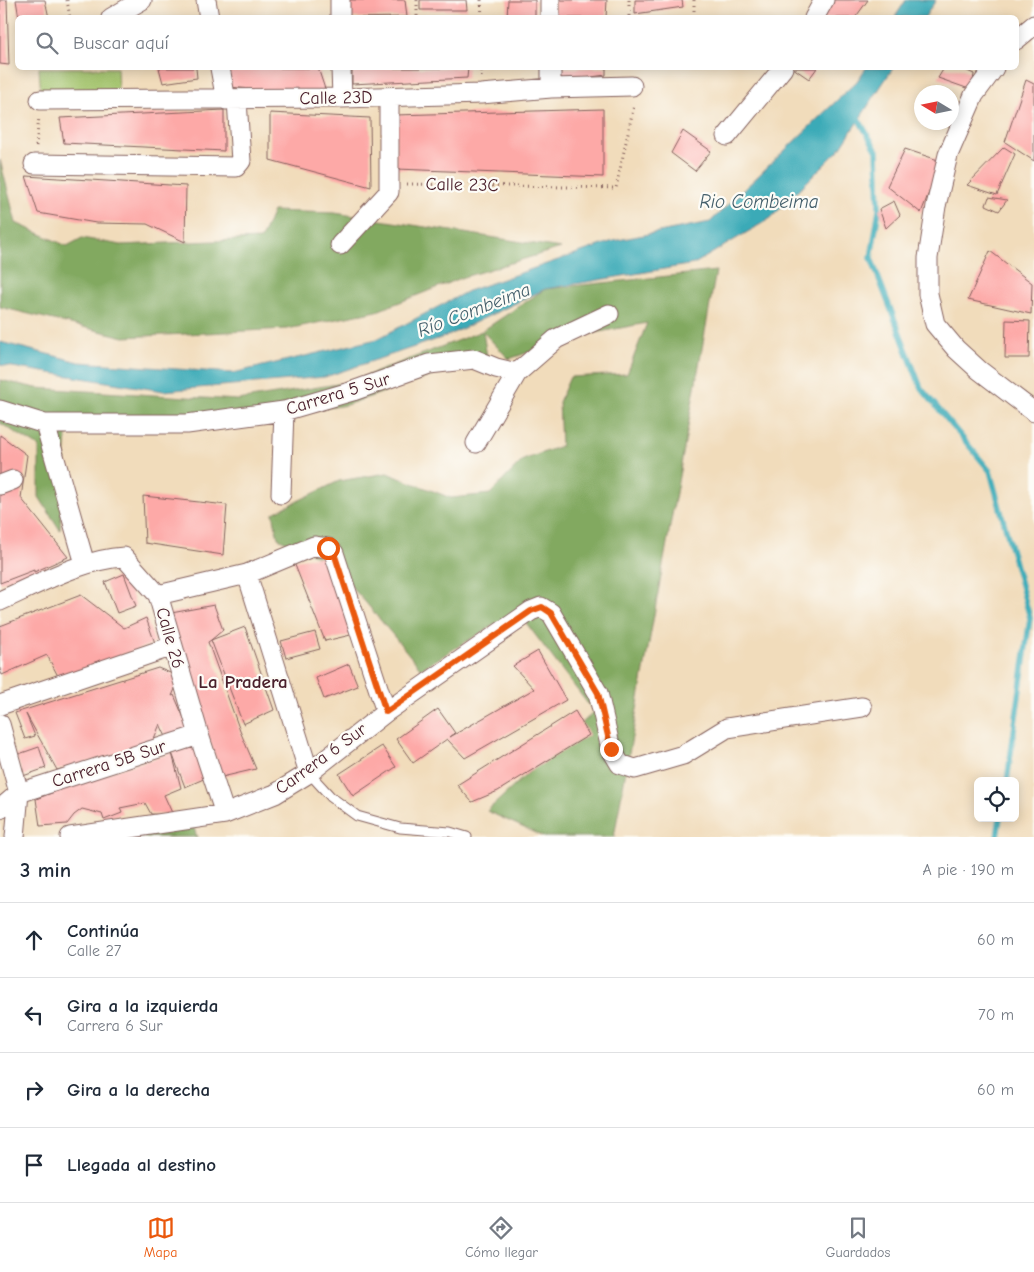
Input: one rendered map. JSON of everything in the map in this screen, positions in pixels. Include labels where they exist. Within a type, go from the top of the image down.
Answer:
[{"type":"street","points":[[116,15],[142,0]]},
{"type":"street","points":[[206,0],[209,15]]},
{"type":"street","points":[[340,0],[340,15]]},
{"type":"street","points":[[550,0],[550,15]]},
{"type":"street","points":[[816,15],[824,0]]},
{"type":"street","points":[[1019,38],[1034,25]]},
{"type":"street","points":[[34,164],[236,167],[240,160],[232,100],[221,70]]},
{"type":"street","points":[[341,70],[342,98]]},
{"type":"street","points":[[551,70],[551,88]]},
{"type":"street","points":[[727,136],[781,70]]},
{"type":"street","points":[[993,70],[974,95],[948,154],[936,206],[928,258],[928,294],[935,324],[956,349],[979,370],[1034,412]]},
{"type":"street","name":"Calle 23D","points":[[40,100],[232,100],[389,97],[481,94],[551,88],[632,86]]},
{"type":"street","points":[[340,244],[389,192],[389,97]]},
{"type":"street","points":[[476,443],[517,373],[556,339],[609,314]]},
{"type":"street","name":"Carrera 5 Sur","points":[[0,410],[45,424],[187,424],[284,411],[353,391],[429,364],[474,359],[496,368],[517,373]]},
{"type":"street","points":[[281,494],[284,411]]},
{"type":"street","points":[[0,601],[86,564],[45,424]]},
{"type":"street","points":[[158,595],[247,574],[314,546],[328,548],[334,553],[386,712]]},
{"type":"street","name":"Calle 26","points":[[86,564],[107,558],[124,557],[158,595],[199,735],[225,814]]},
{"type":"street","points":[[247,574],[309,773]]},
{"type":"street","name":"Carrera 6 Sur","points":[[70,837],[225,814],[275,794],[309,773],[386,712],[531,611],[542,607],[551,613],[598,693],[611,749],[620,764],[635,770],[683,755],[727,728],[862,707]]},
{"type":"street","points":[[0,705],[173,646]]},
{"type":"street","points":[[0,724],[20,793],[15,837]]},
{"type":"street","name":"Carrera 5B Sur","points":[[20,793],[199,735]]},
{"type":"street","points":[[0,809],[20,793]]},
{"type":"lane","points":[[309,773],[331,797],[357,816],[400,828],[450,832],[467,837]]},
{"type":"path","points":[[67,0],[70,15]]},
{"type":"path","points":[[416,0],[417,15]]},
{"type":"path","points":[[481,0],[482,15]]},
{"type":"path","points":[[629,0],[629,15]]},
{"type":"path","points":[[694,0],[694,15]]},
{"type":"path","name":"Calle 23C","points":[[389,183],[616,188],[634,105],[632,86]]},
{"type":"path","points":[[34,164],[40,100]]},
{"type":"green space","points":[[39,70],[117,70],[118,91],[41,96]]},
{"type":"green space","points":[[0,160],[16,223],[67,246],[82,238],[121,245],[261,239],[273,211],[335,213],[561,248],[464,277],[377,311],[287,329],[124,337],[0,307]]},
{"type":"green space","points":[[716,271],[614,837],[544,837],[487,811],[594,712],[517,611],[421,669],[329,562],[278,538],[273,513],[339,481],[387,473],[451,498],[490,494],[523,460],[561,446],[559,402],[570,377],[627,374],[647,323],[573,337],[509,359],[483,332],[487,357],[346,405],[223,425],[67,433],[60,530],[39,497],[39,447],[0,423],[0,380],[36,388],[238,400],[350,382],[482,331],[545,289]]},
{"type":"green space","points":[[194,828],[197,837],[130,837]]},
{"type":"water","points":[[906,0],[936,0],[926,15],[896,15]]},
{"type":"water","name":"Rio Combeima","points":[[865,70],[892,70],[839,150],[771,218],[694,264],[545,289],[447,336],[325,377],[163,391],[0,365],[0,342],[79,362],[233,373],[377,339],[468,291],[613,241],[710,222],[857,81]]},
{"type":"building","points":[[0,0],[7,0],[9,65],[0,64]]},
{"type":"building","points":[[16,0],[45,0],[48,15],[18,15]]},
{"type":"building","points":[[346,0],[405,0],[407,15],[347,15]]},
{"type":"building","points":[[420,0],[466,0],[467,10],[420,10]]},
{"type":"building","points":[[508,0],[535,0],[535,15],[507,15]]},
{"type":"building","points":[[554,0],[607,0],[606,15],[554,15]]},
{"type":"building","points":[[635,0],[682,0],[683,7],[635,14]]},
{"type":"building","points":[[826,0],[868,0],[857,15],[818,15]]},
{"type":"building","points":[[160,70],[196,70],[197,78],[163,83]]},
{"type":"building","points":[[224,70],[319,70],[327,95],[228,87]]},
{"type":"building","points":[[352,70],[468,70],[467,78],[352,84]]},
{"type":"building","points":[[554,70],[606,70],[606,75],[554,82]]},
{"type":"building","points":[[796,70],[816,70],[809,79]]},
{"type":"building","points":[[943,70],[965,70],[974,74],[972,90],[938,78]]},
{"type":"building","points":[[1026,80],[1034,84],[1034,161],[1005,142]]},
{"type":"building","points":[[603,109],[603,177],[396,169],[395,115]]},
{"type":"building","points":[[224,110],[224,151],[64,143],[60,118]]},
{"type":"building","points":[[270,113],[370,118],[371,187],[270,160]]},
{"type":"building","points":[[683,131],[711,151],[695,171],[671,153]]},
{"type":"building","points":[[1004,147],[1015,154],[997,195],[967,185]]},
{"type":"building","points":[[905,149],[941,161],[921,213],[887,186]]},
{"type":"building","points":[[26,176],[186,186],[185,242],[147,224],[96,223],[38,213]]},
{"type":"building","points":[[989,197],[1007,200],[999,211],[986,205]]},
{"type":"building","points":[[894,201],[900,215],[886,228],[879,209]]},
{"type":"building","points":[[990,251],[1032,283],[1031,314],[968,300]]},
{"type":"building","points":[[1006,320],[1030,321],[1029,358],[1005,358]]},
{"type":"building","points":[[0,435],[27,455],[21,498],[68,557],[34,572],[34,570],[0,583]]},
{"type":"building","points":[[143,496],[227,505],[223,555],[145,543]]},
{"type":"building","points":[[325,556],[355,634],[325,641],[293,560]]},
{"type":"building","points":[[124,574],[136,606],[117,613],[105,582]]},
{"type":"building","points":[[81,595],[124,628],[146,618],[155,643],[59,678],[47,655],[2,675],[0,669],[0,626]]},
{"type":"building","points":[[214,605],[223,630],[208,642],[240,731],[256,769],[222,777],[166,614]]},
{"type":"building","points":[[245,627],[274,710],[243,724],[211,640]]},
{"type":"building","points":[[315,632],[320,649],[286,658],[281,641]]},
{"type":"building","points":[[538,651],[566,700],[465,758],[447,739],[413,763],[396,739],[438,709],[455,733],[450,737],[534,689],[513,666]]},
{"type":"building","points":[[349,664],[358,686],[324,699],[316,678]]},
{"type":"building","points":[[158,668],[180,677],[172,696],[174,695],[189,730],[167,739],[160,724],[151,746],[57,770],[26,714],[35,736],[25,739],[15,713]]},
{"type":"building","points":[[575,711],[589,735],[498,791],[472,802],[457,785]]},
{"type":"building","points":[[193,744],[206,778],[185,787],[172,753]]},
{"type":"building","points":[[382,746],[396,767],[353,796],[339,774]]},
{"type":"building","points":[[39,747],[46,768],[23,776],[16,755]]},
{"type":"building","points":[[172,753],[181,788],[164,795],[173,815],[151,814],[145,803],[120,808],[122,813],[104,820],[102,814],[82,809],[67,824],[40,826],[36,799],[88,779]]},
{"type":"waterway","points":[[855,113],[877,151],[879,209],[871,258],[921,388],[990,471],[1030,618],[1008,777]]},
{"type":"waterway","points":[[997,837],[999,822]]},
{"type":"district","name":"La Pradera","points":[[243,682]]},
{"type":"route","points":[[328,548],[334,553],[386,712],[531,611],[542,607],[551,613],[598,693],[611,749]]},
{"type":"water label","name":"Río Combeima","points":[[474,310]]}]
